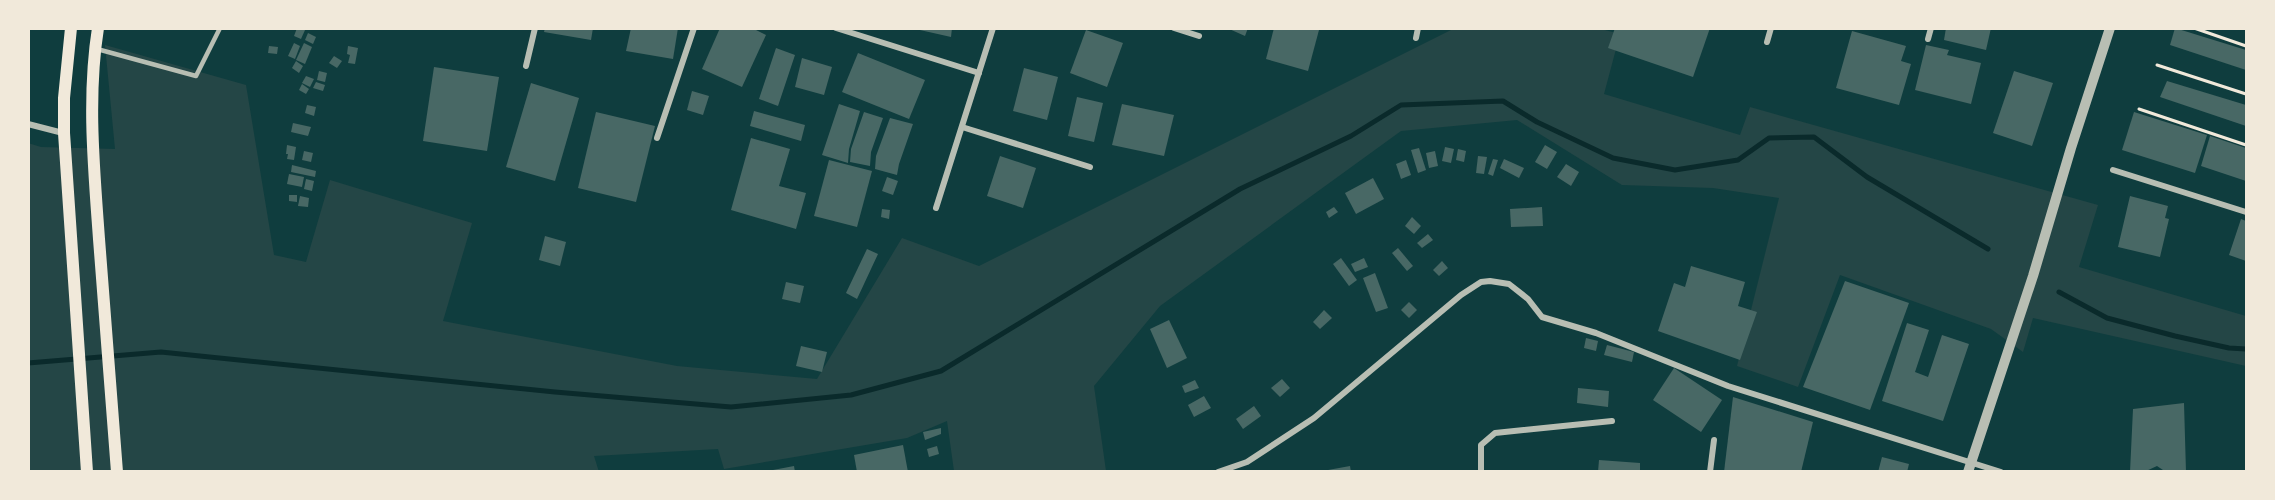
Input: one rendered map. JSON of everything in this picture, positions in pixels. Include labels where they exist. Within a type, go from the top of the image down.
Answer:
[{"type":"main road","points":[[72,28],[64,98],[64,133],[87,471]]},
{"type":"main road","points":[[98,28],[95,48],[93,114],[96,198],[117,471]]},
{"type":"street","points":[[526,66],[535,28]]},
{"type":"street","points":[[657,138],[694,28]]},
{"type":"street","points":[[836,28],[979,74]]},
{"type":"street","points":[[936,208],[993,28]]},
{"type":"street","points":[[1174,28],[1198,36]]},
{"type":"street","points":[[1416,38],[1418,28]]},
{"type":"street","points":[[1767,42],[1771,28]]},
{"type":"street","points":[[1928,39],[1931,28]]},
{"type":"street","points":[[1970,467],[2033,276],[2110,28]]},
{"type":"street","points":[[28,124],[64,133]]},
{"type":"street","points":[[962,127],[1090,167]]},
{"type":"street","points":[[2113,170],[2247,212]]},
{"type":"street","points":[[1218,471],[1247,462],[1314,417],[1461,295],[1481,282],[1490,281],[1509,284],[1528,299],[1542,317],[1596,333],[1728,386],[1970,467],[2001,471]]},
{"type":"street","points":[[1481,471],[1481,445],[1495,433],[1612,421]]},
{"type":"street","points":[[1710,471],[1714,440]]},
{"type":"lane","points":[[95,48],[196,76],[220,28]]},
{"type":"path","points":[[2194,28],[2247,46]]},
{"type":"path","points":[[2157,65],[2247,94]]},
{"type":"path","points":[[2139,109],[2247,145]]},
{"type":"shaded area","points":[[1453,29],[1601,29],[1620,34],[1604,94],[1740,135],[1750,107],[2098,205],[2079,267],[2246,316],[2246,366],[2033,318],[2023,352],[1991,329],[1840,275],[1798,387],[1737,366],[1779,198],[1713,188],[1622,185],[1517,120],[1401,131],[1160,306],[1094,386],[1106,471],[954,471],[947,421],[907,438],[724,469],[718,449],[594,456],[599,472],[29,471],[28,143],[41,147],[115,149],[105,45],[246,85],[274,255],[306,262],[330,180],[472,223],[443,321],[677,366],[817,379],[902,238],[979,266]]},
{"type":"building","points":[[297,28],[305,30],[301,39],[294,36]]},
{"type":"building","points":[[545,28],[593,28],[591,40],[544,32]]},
{"type":"building","points":[[631,28],[678,28],[673,59],[626,51]]},
{"type":"building","points":[[720,28],[752,28],[766,35],[742,87],[702,69]]},
{"type":"building","points":[[911,28],[952,28],[951,37]]},
{"type":"building","points":[[1227,28],[1248,28],[1245,36]]},
{"type":"building","points":[[1274,28],[1319,30],[1308,71],[1266,59]]},
{"type":"building","points":[[1615,28],[1710,28],[1693,77],[1608,48]]},
{"type":"building","points":[[1946,28],[1991,28],[1986,50],[1944,40]]},
{"type":"building","points":[[2175,28],[2246,50],[2246,70],[2170,45]]},
{"type":"building","points":[[1086,30],[1123,43],[1107,87],[1070,73]]},
{"type":"building","points":[[1852,31],[1906,46],[1901,61],[1911,64],[1899,105],[1836,88]]},
{"type":"building","points":[[308,33],[316,37],[313,44],[305,40]]},
{"type":"building","points":[[294,43],[300,46],[295,59],[288,56]]},
{"type":"building","points":[[304,43],[312,47],[305,64],[296,60]]},
{"type":"building","points":[[1926,45],[1949,50],[1947,55],[1981,63],[1971,104],[1915,90]]},
{"type":"building","points":[[269,46],[278,47],[277,54],[268,53]]},
{"type":"building","points":[[348,46],[358,48],[355,64],[348,63],[350,55],[347,54]]},
{"type":"building","points":[[776,48],[795,55],[778,106],[759,99]]},
{"type":"building","points":[[858,53],[925,80],[909,119],[842,92]]},
{"type":"building","points":[[334,56],[342,61],[337,68],[329,63]]},
{"type":"building","points":[[802,58],[832,67],[824,95],[795,87]]},
{"type":"building","points":[[296,61],[303,66],[299,73],[292,68]]},
{"type":"building","points":[[434,67],[499,77],[487,151],[423,141]]},
{"type":"building","points":[[1024,68],[1058,77],[1047,120],[1013,111]]},
{"type":"building","points":[[319,71],[327,73],[325,82],[317,80]]},
{"type":"building","points":[[2014,71],[2053,83],[2032,146],[1993,133]]},
{"type":"building","points":[[306,76],[314,79],[310,87],[302,83]]},
{"type":"building","points":[[2167,81],[2246,105],[2246,126],[2160,97]]},
{"type":"building","points":[[316,82],[325,85],[323,91],[313,88]]},
{"type":"building","points":[[531,83],[579,98],[555,181],[506,167]]},
{"type":"building","points":[[302,84],[309,89],[306,94],[299,90]]},
{"type":"building","points":[[692,91],[709,96],[703,115],[687,110]]},
{"type":"building","points":[[1077,97],[1103,103],[1094,142],[1068,136]]},
{"type":"building","points":[[839,104],[860,111],[849,149],[848,163],[822,155]]},
{"type":"building","points":[[1122,104],[1174,115],[1164,156],[1112,145]]},
{"type":"building","points":[[307,105],[316,107],[314,116],[305,113]]},
{"type":"building","points":[[754,111],[805,125],[801,141],[750,126]]},
{"type":"building","points":[[596,112],[655,126],[636,202],[578,188]]},
{"type":"building","points":[[864,112],[883,118],[871,152],[870,166],[850,162],[851,149]]},
{"type":"building","points":[[2134,112],[2207,135],[2195,173],[2122,150]]},
{"type":"building","points":[[890,118],[913,124],[897,175],[875,169],[876,156]]},
{"type":"building","points":[[293,123],[311,127],[308,136],[291,132]]},
{"type":"building","points":[[2210,136],[2246,148],[2246,181],[2201,166]]},
{"type":"building","points":[[751,138],[790,149],[779,186],[806,193],[796,229],[731,210]]},
{"type":"building","points":[[287,145],[296,147],[294,160],[287,159]]},
{"type":"building","points":[[1545,145],[1557,152],[1547,169],[1535,162]]},
{"type":"building","points":[[1445,147],[1454,149],[1451,163],[1442,161]]},
{"type":"building","points":[[1419,148],[1426,170],[1418,173],[1411,150]]},
{"type":"building","points":[[1458,149],[1466,151],[1464,162],[1456,160]]},
{"type":"building","points":[[304,151],[313,153],[311,162],[302,160]]},
{"type":"building","points":[[1435,151],[1438,166],[1429,168],[1426,153]]},
{"type":"building","points":[[1000,156],[1036,168],[1023,208],[987,196]]},
{"type":"building","points":[[1478,156],[1487,157],[1484,174],[1476,173]]},
{"type":"building","points":[[1493,159],[1498,160],[1493,176],[1488,174]]},
{"type":"building","points":[[1504,159],[1524,168],[1519,178],[1500,168]]},
{"type":"building","points":[[829,160],[872,171],[857,227],[814,216]]},
{"type":"building","points":[[1406,160],[1411,175],[1401,179],[1396,164]]},
{"type":"building","points":[[1566,164],[1579,172],[1571,186],[1557,177]]},
{"type":"building","points":[[292,165],[316,171],[315,177],[291,172]]},
{"type":"building","points":[[289,174],[304,177],[302,187],[287,184]]},
{"type":"building","points":[[887,177],[898,181],[893,195],[882,191]]},
{"type":"building","points":[[1373,178],[1384,199],[1356,214],[1345,193]]},
{"type":"building","points":[[306,179],[314,181],[312,191],[304,189]]},
{"type":"building","points":[[289,195],[297,195],[297,202],[289,201]]},
{"type":"building","points":[[300,196],[309,198],[308,207],[298,206]]},
{"type":"building","points":[[2130,196],[2168,206],[2165,218],[2169,219],[2160,257],[2118,247]]},
{"type":"building","points":[[1334,207],[1338,212],[1329,218],[1326,212]]},
{"type":"building","points":[[1542,207],[1543,226],[1511,227],[1510,209]]},
{"type":"building","points":[[882,209],[890,210],[889,219],[881,217]]},
{"type":"building","points":[[1412,217],[1421,226],[1414,234],[1405,226]]},
{"type":"building","points":[[2241,219],[2246,221],[2246,261],[2229,255]]},
{"type":"building","points":[[1428,234],[1433,240],[1422,248],[1417,243]]},
{"type":"building","points":[[545,236],[566,242],[560,266],[539,260]]},
{"type":"building","points":[[1398,248],[1413,266],[1407,271],[1392,253]]},
{"type":"building","points":[[867,249],[878,254],[857,299],[846,293]]},
{"type":"building","points":[[1341,258],[1357,280],[1349,286],[1333,264]]},
{"type":"building","points":[[1364,258],[1368,267],[1355,272],[1351,264]]},
{"type":"building","points":[[1442,261],[1448,268],[1439,276],[1433,270]]},
{"type":"building","points":[[1691,266],[1745,282],[1738,306],[1757,312],[1740,360],[1658,331],[1674,283],[1685,287]]},
{"type":"building","points":[[1375,273],[1388,308],[1376,312],[1363,278]]},
{"type":"building","points":[[1845,281],[1909,303],[1870,410],[1803,387]]},
{"type":"building","points":[[786,282],[804,286],[800,303],[782,299]]},
{"type":"building","points":[[1409,302],[1417,310],[1409,318],[1401,310]]},
{"type":"building","points":[[1324,310],[1332,318],[1320,329],[1313,322]]},
{"type":"building","points":[[1169,320],[1187,358],[1167,368],[1150,329]]},
{"type":"building","points":[[1907,323],[1929,330],[1915,372],[1928,377],[1942,335],[1969,344],[1943,421],[1882,401]]},
{"type":"building","points":[[1586,338],[1598,341],[1596,351],[1584,348]]},
{"type":"building","points":[[1607,345],[1634,352],[1632,362],[1604,355]]},
{"type":"building","points":[[801,346],[827,352],[822,372],[796,366]]},
{"type":"building","points":[[1674,368],[1722,400],[1701,432],[1653,400]]},
{"type":"building","points":[[1282,379],[1290,388],[1280,397],[1271,388]]},
{"type":"building","points":[[1195,380],[1199,388],[1185,393],[1182,386]]},
{"type":"building","points":[[1578,388],[1609,391],[1608,407],[1577,403]]},
{"type":"building","points":[[1204,396],[1211,408],[1194,417],[1188,405]]},
{"type":"building","points":[[1733,397],[1813,422],[1801,472],[1724,472]]},
{"type":"building","points":[[2184,403],[2186,472],[2166,472],[2157,466],[2144,472],[2130,472],[2133,409]]},
{"type":"building","points":[[1254,406],[1261,416],[1243,429],[1236,419]]},
{"type":"building","points":[[941,428],[941,434],[925,440],[923,432]]},
{"type":"building","points":[[903,445],[908,472],[857,472],[854,455]]},
{"type":"building","points":[[937,446],[939,454],[929,457],[927,449]]},
{"type":"building","points":[[1882,457],[1909,464],[1907,472],[1878,472]]},
{"type":"building","points":[[1599,460],[1640,463],[1640,472],[1598,472]]},
{"type":"building","points":[[794,466],[795,472],[773,472],[773,470]]},
{"type":"building","points":[[1350,466],[1351,472],[1328,472],[1328,470]]},
{"type":"waterway","points":[[28,363],[161,352],[555,392],[731,407],[851,395],[941,371],[1240,189],[1351,136],[1401,105],[1503,101],[1537,122],[1613,158],[1675,170],[1738,160],[1769,138],[1814,137],[1867,177],[1988,249]]},
{"type":"waterway","points":[[2059,292],[2107,318],[2175,336],[2229,348],[2246,349]]}]
